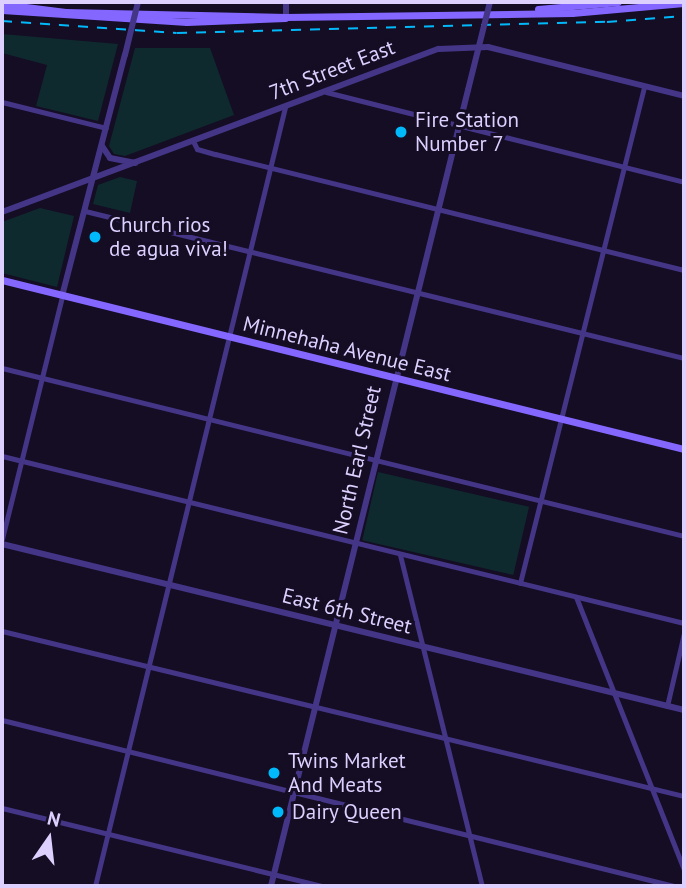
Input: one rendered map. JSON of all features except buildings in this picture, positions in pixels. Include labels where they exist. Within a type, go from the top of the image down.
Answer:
[{"type":"main road","points":[[496,13],[618,2]]},
{"type":"main road","points":[[2,10],[187,22],[286,17],[496,13],[684,3]]},
{"type":"main road","points":[[2,4],[65,12],[286,17]]},
{"type":"main road","name":"Minnehaha Avenue East","points":[[2,280],[394,380],[684,449]]},
{"type":"street","points":[[2,541],[20,460],[138,2]]},
{"type":"street","points":[[286,2],[286,17]]},
{"type":"street","name":"North Earl Street","points":[[271,886],[436,209],[490,2]]},
{"type":"street","name":"7th Street East","points":[[2,212],[439,49],[496,49],[684,96]]},
{"type":"street","points":[[520,583],[644,87]]},
{"type":"street","points":[[326,92],[684,182]]},
{"type":"street","points":[[2,102],[106,128]]},
{"type":"street","points":[[95,886],[285,107]]},
{"type":"street","points":[[193,141],[197,149],[684,270]]},
{"type":"street","points":[[102,145],[110,158],[138,163]]},
{"type":"street","points":[[85,211],[684,358]]},
{"type":"street","points":[[2,368],[684,537]]},
{"type":"street","points":[[2,456],[684,623]]},
{"type":"street","name":"East 6th Street","points":[[2,541],[335,627],[684,710]]},
{"type":"street","points":[[400,555],[482,886]]},
{"type":"street","points":[[576,597],[684,870]]},
{"type":"street","points":[[2,631],[684,796]]},
{"type":"street","points":[[667,706],[684,633]]},
{"type":"street","points":[[2,720],[674,886]]},
{"type":"street","points":[[2,808],[323,886]]},
{"type":"green space","points":[[2,34],[118,44],[98,121],[36,106],[47,65],[2,53]]},
{"type":"green space","points":[[135,48],[210,48],[234,115],[125,156],[114,154],[109,146]]},
{"type":"green space","points":[[120,177],[137,181],[130,213],[93,204],[98,185]]},
{"type":"green space","points":[[40,208],[74,216],[57,287],[2,273],[2,222]]},
{"type":"green space","points":[[378,472],[529,507],[513,575],[362,540]]},
{"type":"railway","points":[[2,21],[177,33],[607,22],[684,16]]},
{"type":"place","name":"Fire Station Number 7","points":[[401,132]]},
{"type":"place","name":"Church rios de agua viva!","points":[[95,237]]},
{"type":"place","name":"Twins Market And Meats","points":[[274,773]]},
{"type":"place","name":"Dairy Queen","points":[[278,812]]}]
